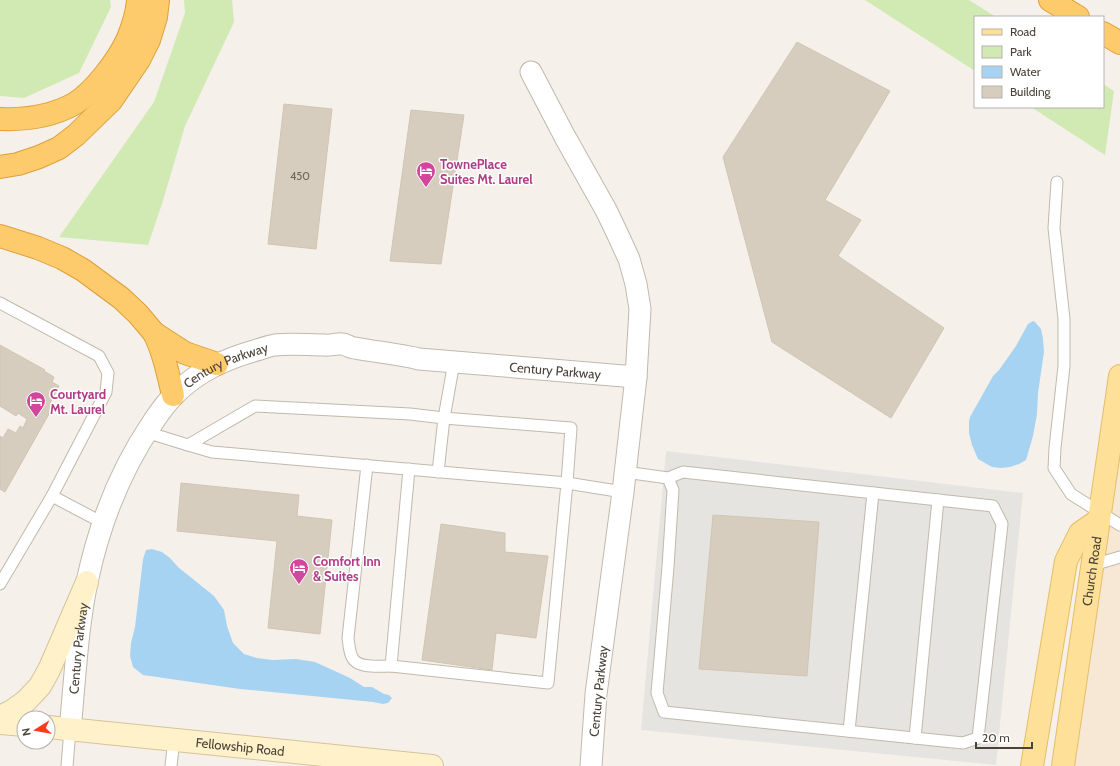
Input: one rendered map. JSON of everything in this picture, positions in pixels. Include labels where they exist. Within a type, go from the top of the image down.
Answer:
[{"type":"highway","points":[[0,119],[23,118],[60,110],[74,103],[91,90],[105,75],[128,39],[138,0]]},
{"type":"highway","points":[[0,167],[18,164],[59,148],[76,135],[111,101],[138,60],[149,40],[156,17],[158,0]]},
{"type":"highway","points":[[1050,0],[1076,16]]},
{"type":"highway","points":[[1104,34],[1120,44]]},
{"type":"highway","points":[[0,236],[38,248],[62,258],[83,270],[121,298],[138,314],[154,333],[162,349],[174,395]]},
{"type":"highway","points":[[154,333],[185,352],[217,364]]},
{"type":"main road","name":"Church Road","points":[[1064,766],[1093,564],[1107,519],[1120,376]]},
{"type":"main road","points":[[1032,766],[1066,561],[1080,533],[1107,519]]},
{"type":"street","name":"Century Parkway","points":[[531,72],[606,210],[629,259],[636,284],[640,309],[636,377],[624,482],[596,694],[591,766]]},
{"type":"street","name":"Century Parkway","points":[[70,730],[77,653],[87,582],[94,551],[103,523],[122,478],[146,432],[174,395],[203,372],[217,364],[275,345],[300,344],[327,346],[343,344],[353,348],[400,354],[419,359],[636,377]]},
{"type":"street","points":[[0,717],[26,701],[40,686],[49,670],[87,582]]},
{"type":"street","points":[[0,723],[16,724]]},
{"type":"street","name":"Fellowship Road","points":[[56,729],[432,766]]},
{"type":"lane","points":[[1057,182],[1054,228],[1064,319],[1064,366],[1054,468],[1071,494],[1107,519]]},
{"type":"lane","points":[[0,303],[99,356],[108,373],[106,392],[52,496],[0,584]]},
{"type":"lane","points":[[438,472],[444,418],[454,362]]},
{"type":"lane","points":[[188,445],[255,406],[410,414],[571,428],[548,683],[391,666],[360,665],[352,659],[348,638],[366,465]]},
{"type":"lane","points":[[146,432],[212,452],[438,472],[567,483],[624,482],[668,478],[684,472],[993,506],[1002,524],[978,738],[963,743],[664,712],[657,693],[673,490],[668,478]]},
{"type":"lane","points":[[391,666],[408,469]]},
{"type":"lane","points":[[849,731],[873,493]]},
{"type":"lane","points":[[52,496],[103,523]]},
{"type":"lane","points":[[915,738],[938,500]]},
{"type":"lane","points":[[1093,564],[1120,557]]},
{"type":"lane","points":[[67,766],[70,730]]},
{"type":"lane","points":[[171,766],[174,740]]},
{"type":"shaded area","points":[[1120,376],[1120,766],[1064,766]]},
{"type":"shaded area","points":[[666,451],[1023,493],[996,765],[641,730]]},
{"type":"green space","points":[[0,0],[110,0],[111,7],[79,73],[24,98],[0,96]]},
{"type":"green space","points":[[184,0],[232,0],[234,22],[185,126],[148,245],[59,237],[154,102],[185,13]]},
{"type":"green space","points":[[865,0],[969,0],[994,16],[974,16],[974,70]]},
{"type":"green space","points":[[1104,85],[1114,91],[1105,155],[1033,108],[1104,108]]},
{"type":"water","points":[[1033,321],[1041,329],[1044,352],[1033,436],[1026,460],[1010,467],[992,467],[978,459],[969,433],[970,417],[993,376],[1016,346],[1028,324]]},
{"type":"water","points":[[152,549],[162,552],[170,558],[178,567],[214,596],[224,610],[227,626],[233,643],[244,654],[272,660],[296,659],[315,662],[350,678],[364,687],[372,687],[392,698],[388,703],[383,704],[240,689],[143,675],[133,667],[130,656],[143,559],[146,550]]},
{"type":"building","points":[[797,42],[890,91],[825,200],[861,220],[838,256],[944,328],[891,418],[772,342],[723,157]]},
{"type":"building","points":[[284,104],[332,109],[316,249],[268,244]]},
{"type":"building","name":"TownePlace Suites Mt. Laurel","points":[[411,110],[464,115],[441,264],[390,261]]},
{"type":"building","name":"Courtyard Mt. Laurel","points":[[0,345],[45,370],[44,371],[54,377],[52,382],[59,386],[50,403],[54,405],[5,492],[0,489],[0,436],[3,438],[8,429],[16,433],[20,426],[23,428],[27,419],[18,413],[16,416],[0,406]]},
{"type":"building","name":"Comfort Inn & Suites","points":[[181,483],[299,495],[297,516],[332,520],[320,634],[268,628],[277,541],[177,531]]},
{"type":"building","points":[[713,515],[819,522],[807,676],[699,669]]},
{"type":"building","points":[[441,524],[505,533],[505,552],[548,556],[536,638],[496,633],[492,670],[422,660]]},
{"type":"place","name":"TownePlace Suites Mt. Laurel","points":[[426,188]]},
{"type":"place","name":"Courtyard Mt. Laurel","points":[[36,418]]},
{"type":"place","name":"Comfort Inn & Suites","points":[[299,585]]}]
